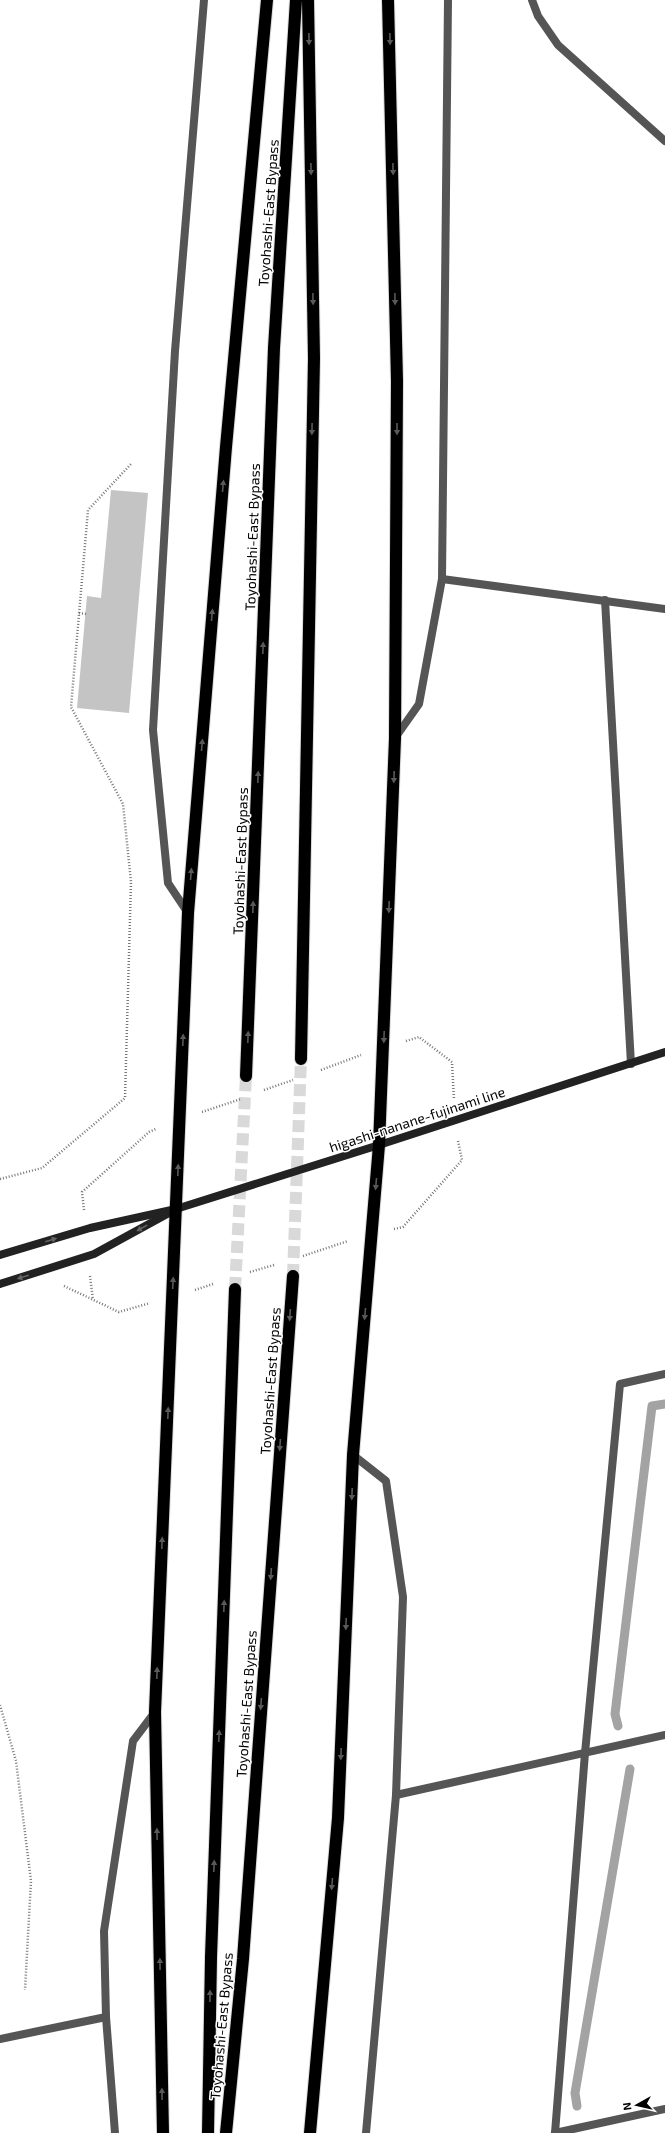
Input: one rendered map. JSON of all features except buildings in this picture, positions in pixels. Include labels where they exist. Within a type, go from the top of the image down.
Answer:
[{"type":"highway","points":[[163,2133],[155,1712],[188,913],[226,446],[266,0]]},
{"type":"highway","name":"Toyohashi-East Bypass","points":[[246,1076],[274,348],[296,0]]},
{"type":"highway","points":[[301,1059],[314,358],[308,0]]},
{"type":"highway","points":[[310,2133],[338,1818],[354,1455],[379,1146],[395,738],[397,381],[388,0]]},
{"type":"highway","name":"Toyohashi-East Bypass","points":[[226,2133],[243,1959],[293,1276]]},
{"type":"highway","name":"Toyohashi-East Bypass","points":[[208,2133],[211,1957],[235,1289]]},
{"type":"main road","name":"higashi-nanane-fujinami line","points":[[0,1255],[90,1228],[176,1209],[379,1146],[665,1052]]},
{"type":"main road","name":"higashi-nanane-fujinami line","points":[[0,1284],[94,1254],[176,1209]]},
{"type":"street","points":[[188,913],[168,883],[153,730],[175,351],[204,0]]},
{"type":"street","points":[[395,738],[419,704],[442,579],[448,0]]},
{"type":"street","points":[[532,0],[538,16],[558,45],[665,141]]},
{"type":"street","points":[[442,579],[665,609]]},
{"type":"street","points":[[605,600],[631,1064]]},
{"type":"street","points":[[665,1374],[620,1384],[585,1753],[555,2133],[665,2109]]},
{"type":"street","points":[[354,1455],[386,1481],[402,1589],[396,1795],[366,2133]]},
{"type":"street","points":[[115,2133],[106,2017],[104,1931],[133,1741],[155,1712]]},
{"type":"street","points":[[396,1795],[665,1735]]},
{"type":"street","points":[[0,2039],[106,2017]]},
{"type":"path","points":[[0,1179],[42,1168],[125,1098],[131,882],[123,804],[71,707],[88,510],[131,464]]},
{"type":"path","points":[[79,613],[86,614]]},
{"type":"path","points":[[62,1285],[93,1300]]},
{"type":"path","points":[[0,1705],[16,1761],[31,1881],[25,1990]]},
{"type":"waterway","points":[[618,1726],[615,1714],[652,1406],[665,1404]]},
{"type":"waterway","points":[[577,2106],[575,2093],[630,1769]]},
{"type":"tunnel","points":[[293,1276],[301,1059]]},
{"type":"tunnel","points":[[235,1289],[246,1076]]}]
